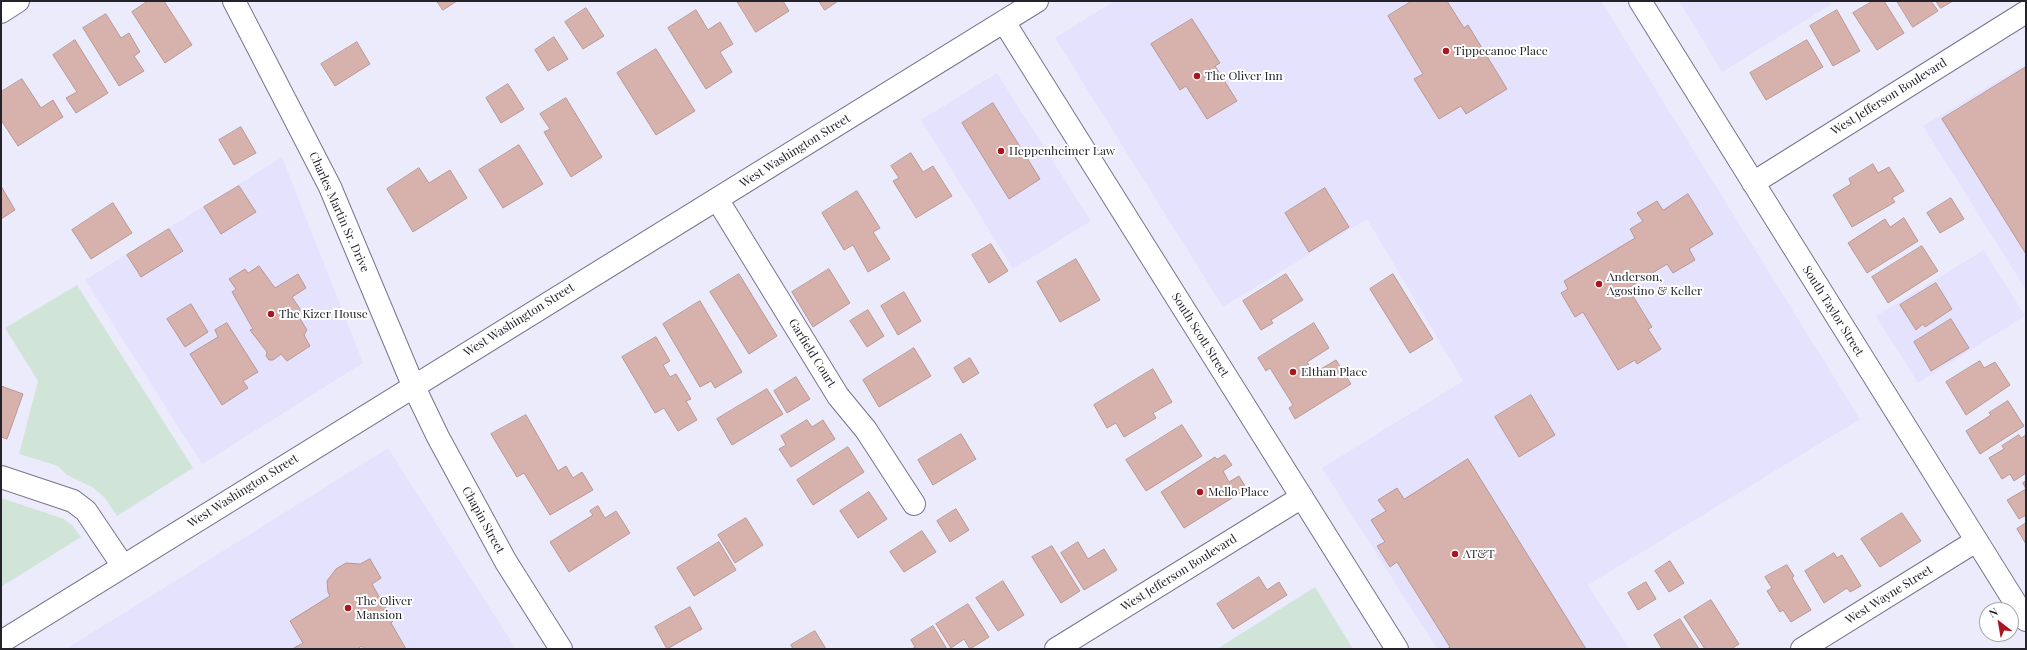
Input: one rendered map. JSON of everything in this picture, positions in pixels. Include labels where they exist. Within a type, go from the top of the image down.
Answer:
[{"type":"street","points":[[1,12],[18,1]]},
{"type":"street","name":"Charles Martin Sr. Drive","points":[[234,1],[330,187],[413,385]]},
{"type":"street","name":"West Washington Street","points":[[1,642],[413,385],[1037,1]]},
{"type":"street","name":"South Taylor Street","points":[[1640,1],[2026,620]]},
{"type":"street","name":"West Jefferson Boulevard","points":[[1753,182],[2026,12]]},
{"type":"street","name":"South Scott Street","points":[[1004,22],[1397,649]]},
{"type":"street","name":"Garfield Court","points":[[717,199],[838,396],[866,430],[914,504]]},
{"type":"street","name":"Chapin Street","points":[[413,385],[438,437],[506,562],[561,649]]},
{"type":"street","points":[[1,476],[73,501],[86,510],[123,566]]},
{"type":"street","name":"West Jefferson Boulevard","points":[[1056,649],[1302,497]]},
{"type":"street","name":"West Wayne Street","points":[[1802,649],[1976,541]]},
{"type":"shaded area","points":[[1114,1],[1601,1],[1860,419],[1588,585],[1629,649],[1437,649],[1322,468],[1463,381],[1367,219],[1223,307],[1055,38]]},
{"type":"shaded area","points":[[1679,1],[1830,1],[1832,4],[1722,72]]},
{"type":"shaded area","points":[[2026,64],[2026,290],[1923,126]]},
{"type":"shaded area","points":[[997,73],[1091,221],[1013,269],[921,120]]},
{"type":"shaded area","points":[[282,157],[363,363],[202,464],[85,280]]},
{"type":"shaded area","points":[[1984,250],[2025,316],[1918,383],[1876,316]]},
{"type":"shaded area","points":[[388,448],[516,649],[66,649]]},
{"type":"green space","points":[[77,285],[193,468],[117,516],[105,498],[92,487],[67,475],[58,466],[19,454],[38,381],[5,328]]},
{"type":"green space","points":[[1,498],[64,519],[72,525],[81,537],[1,587]]},
{"type":"green space","points":[[1315,587],[1353,649],[1217,649]]},
{"type":"building","points":[[148,1],[164,1],[192,45],[165,63],[132,12]]},
{"type":"building","points":[[437,1],[457,1],[443,10]]},
{"type":"building","points":[[737,1],[783,1],[789,11],[756,32]]},
{"type":"building","points":[[819,1],[838,1],[825,10]]},
{"type":"building","name":"Tippecanoe Place","points":[[1412,1],[1447,1],[1464,28],[1468,25],[1507,89],[1466,114],[1461,106],[1439,119],[1414,79],[1423,74],[1388,16]]},
{"type":"building","points":[[1873,1],[1884,1],[1904,33],[1877,50],[1853,13]]},
{"type":"building","points":[[1897,1],[1931,1],[1938,11],[1913,27]]},
{"type":"building","points":[[1936,1],[1953,1],[1941,8]]},
{"type":"building","points":[[586,8],[604,36],[583,49],[565,22]]},
{"type":"building","points":[[696,10],[708,30],[720,22],[733,44],[720,52],[732,72],[706,89],[668,28]]},
{"type":"building","points":[[1837,10],[1860,51],[1833,66],[1810,26]]},
{"type":"building","points":[[106,14],[121,38],[129,33],[140,52],[134,56],[144,71],[119,86],[83,28]]},
{"type":"building","name":"The Oliver Inn","points":[[1192,19],[1220,63],[1215,66],[1237,101],[1207,119],[1186,86],[1180,90],[1151,44]]},
{"type":"building","points":[[554,37],[568,59],[548,71],[535,50]]},
{"type":"building","points":[[75,40],[108,93],[76,113],[66,98],[77,92],[53,55]]},
{"type":"building","points":[[1807,40],[1823,67],[1766,100],[1750,73]]},
{"type":"building","points":[[357,42],[370,64],[335,86],[321,64]]},
{"type":"building","points":[[656,49],[695,111],[656,135],[617,73]]},
{"type":"building","points":[[2026,67],[2026,254],[1942,119]]},
{"type":"building","points":[[22,79],[41,108],[53,100],[63,117],[18,146],[1,120],[1,92]]},
{"type":"building","points":[[508,84],[524,109],[501,123],[486,98]]},
{"type":"building","points":[[566,98],[602,157],[571,177],[544,132],[550,129],[540,114]]},
{"type":"building","name":"Heppenheimer Law","points":[[993,103],[1040,179],[1009,199],[962,123]]},
{"type":"building","points":[[241,127],[256,153],[234,165],[219,140]]},
{"type":"building","points":[[519,145],[543,184],[503,208],[479,170]]},
{"type":"building","points":[[911,153],[923,172],[933,166],[952,196],[916,218],[893,181],[899,178],[891,166]]},
{"type":"building","points":[[1873,164],[1878,173],[1889,167],[1904,191],[1892,198],[1895,202],[1852,227],[1833,195],[1851,184],[1849,179]]},
{"type":"building","points":[[419,168],[429,183],[450,170],[467,198],[413,232],[387,189]]},
{"type":"building","points":[[1,186],[15,210],[1,219]]},
{"type":"building","points":[[239,186],[256,212],[221,234],[204,207]]},
{"type":"building","points":[[1325,188],[1349,227],[1309,252],[1285,213]]},
{"type":"building","points":[[857,191],[880,228],[873,232],[890,259],[868,272],[853,245],[844,250],[822,213]]},
{"type":"building","name":"Anderson, Agostino & Keller","points":[[1688,194],[1713,234],[1689,249],[1695,260],[1673,273],[1667,264],[1628,288],[1652,327],[1648,329],[1661,349],[1637,364],[1635,360],[1618,370],[1583,312],[1575,317],[1561,293],[1568,289],[1564,281],[1635,238],[1630,229],[1643,221],[1637,213],[1657,201],[1663,210]]},
{"type":"building","points":[[1951,198],[1964,219],[1940,233],[1927,213]]},
{"type":"building","points":[[113,203],[132,233],[91,259],[72,230]]},
{"type":"building","points":[[1904,218],[1918,241],[1867,273],[1848,243],[1885,219],[1890,227]]},
{"type":"building","points":[[169,229],[183,251],[141,277],[127,255]]},
{"type":"building","points":[[991,244],[1008,271],[989,283],[972,255]]},
{"type":"building","points":[[1922,246],[1938,271],[1888,303],[1872,277]]},
{"type":"building","points":[[1076,259],[1100,300],[1060,322],[1037,282]]},
{"type":"building","name":"The Kizer House","points":[[259,266],[275,288],[298,274],[306,288],[292,297],[300,309],[299,317],[307,330],[304,335],[310,346],[287,361],[281,354],[273,360],[269,360],[266,356],[267,352],[250,330],[253,329],[232,292],[236,289],[229,279],[245,269],[248,273]]},
{"type":"building","points":[[829,269],[850,303],[813,327],[792,292]]},
{"type":"building","points":[[739,274],[777,336],[749,354],[710,292]]},
{"type":"building","points":[[1286,274],[1303,300],[1271,320],[1273,323],[1261,330],[1243,301]]},
{"type":"building","points":[[1393,274],[1433,339],[1410,353],[1370,289]]},
{"type":"building","points":[[1936,283],[1952,309],[1925,327],[1923,324],[1916,330],[1900,305]]},
{"type":"building","points":[[904,292],[921,321],[898,335],[881,306]]},
{"type":"building","points":[[700,301],[742,372],[715,388],[711,381],[700,387],[663,324]]},
{"type":"building","points":[[191,304],[208,332],[185,347],[167,319]]},
{"type":"building","points":[[868,310],[884,336],[867,347],[850,321]]},
{"type":"building","points":[[1951,319],[1969,348],[1931,371],[1914,342]]},
{"type":"building","points":[[227,323],[258,372],[243,381],[248,388],[222,405],[190,354],[218,337],[215,330]]},
{"type":"building","name":"Elthan Place","points":[[1314,323],[1329,348],[1307,362],[1314,373],[1336,360],[1351,384],[1295,419],[1289,408],[1293,405],[1270,368],[1266,371],[1258,358]]},
{"type":"building","points":[[656,337],[670,361],[663,365],[670,377],[676,374],[691,399],[686,401],[697,420],[678,431],[664,408],[655,413],[622,357]]},
{"type":"building","points":[[914,348],[931,376],[879,407],[863,380]]},
{"type":"building","points":[[970,358],[979,373],[963,383],[954,368]]},
{"type":"building","points":[[1980,361],[1984,368],[1995,362],[2010,385],[1966,415],[1946,382]]},
{"type":"building","points":[[1153,369],[1172,402],[1153,413],[1156,418],[1124,437],[1116,423],[1107,428],[1094,405]]},
{"type":"building","points":[[796,377],[810,399],[787,413],[774,391]]},
{"type":"building","points":[[1,386],[23,394],[7,439],[1,437]]},
{"type":"building","points":[[767,389],[783,414],[732,445],[717,419]]},
{"type":"building","points":[[1531,395],[1555,435],[1519,457],[1495,417]]},
{"type":"building","points":[[2008,401],[2024,426],[1980,454],[1966,431],[1991,415],[1989,413]]},
{"type":"building","points":[[526,415],[558,471],[566,466],[573,478],[582,472],[593,490],[550,515],[524,473],[517,477],[491,434]]},
{"type":"building","points":[[807,420],[812,427],[823,420],[835,439],[791,467],[779,449],[786,445],[781,436]]},
{"type":"building","points":[[1182,425],[1202,456],[1146,491],[1126,460]]},
{"type":"building","points":[[961,434],[976,459],[933,485],[918,460]]},
{"type":"building","points":[[2019,435],[2021,438],[2026,435],[2026,473],[2014,481],[2010,474],[2002,479],[1989,458],[2004,449],[2002,446]]},
{"type":"building","points":[[848,447],[864,472],[813,505],[797,480]]},
{"type":"building","name":"Mello Place","points":[[1225,455],[1232,465],[1223,471],[1229,482],[1239,476],[1245,486],[1238,491],[1240,493],[1184,528],[1161,492],[1215,457],[1217,459]]},
{"type":"building","name":"AT&T","points":[[1468,459],[1586,649],[1447,649],[1450,647],[1397,562],[1390,567],[1377,546],[1385,542],[1371,520],[1386,511],[1378,500],[1397,488],[1404,499]]},
{"type":"building","points":[[2026,481],[2026,489],[2023,483]]},
{"type":"building","points":[[2026,489],[2026,515],[2019,519],[2007,500]]},
{"type":"building","points":[[869,492],[887,519],[858,538],[840,511]]},
{"type":"building","points":[[598,506],[605,518],[616,511],[630,533],[569,572],[550,542],[593,515],[590,511]]},
{"type":"building","points":[[956,509],[969,530],[950,542],[937,521]]},
{"type":"building","points":[[1902,513],[1921,541],[1880,567],[1861,539]]},
{"type":"building","points":[[746,518],[763,545],[735,563],[718,535]]},
{"type":"building","points":[[2026,523],[2026,544],[2017,529]]},
{"type":"building","points":[[922,531],[936,552],[904,572],[890,552]]},
{"type":"building","points":[[719,542],[736,570],[694,596],[677,568]]},
{"type":"building","points":[[1078,542],[1088,559],[1104,549],[1117,570],[1084,590],[1061,553]]},
{"type":"building","points":[[1052,546],[1080,591],[1061,603],[1032,557]]},
{"type":"building","points":[[1834,553],[1837,558],[1842,555],[1861,586],[1850,592],[1847,588],[1824,603],[1805,571]]},
{"type":"building","name":"The Oliver Mansion","points":[[370,559],[381,578],[372,584],[393,621],[391,623],[406,649],[364,649],[362,646],[357,649],[292,649],[303,643],[290,621],[330,596],[327,581],[336,569],[346,563],[360,564]]},
{"type":"building","points":[[1670,561],[1684,583],[1669,592],[1655,571]]},
{"type":"building","points":[[1787,565],[1794,576],[1792,578],[1811,610],[1791,622],[1783,610],[1780,612],[1767,591],[1772,588],[1765,577]]},
{"type":"building","points":[[1259,577],[1267,590],[1279,582],[1287,595],[1233,629],[1217,604]]},
{"type":"building","points":[[1003,581],[1024,615],[998,631],[976,598]]},
{"type":"building","points":[[1646,582],[1656,599],[1638,610],[1628,593]]},
{"type":"building","points":[[1711,600],[1739,644],[1731,649],[1705,649],[1684,617]]},
{"type":"building","points":[[968,604],[989,637],[970,649],[964,639],[951,648],[936,624]]},
{"type":"building","points":[[690,607],[702,629],[667,649],[655,627]]},
{"type":"building","points":[[1680,619],[1699,649],[1662,649],[1654,635]]},
{"type":"building","points":[[933,626],[947,649],[912,649],[915,647],[911,640]]},
{"type":"building","points":[[815,631],[826,649],[793,649],[791,645]]},
{"type":"place","name":"Tippecanoe Place","points":[[1446,51]]},
{"type":"place","name":"The Oliver Inn","points":[[1197,76]]},
{"type":"place","name":"Heppenheimer Law","points":[[1001,151]]},
{"type":"place","name":"Anderson, Agostino & Keller","points":[[1599,284]]},
{"type":"place","name":"The Kizer House","points":[[271,314]]},
{"type":"place","name":"Elthan Place","points":[[1293,372]]},
{"type":"place","name":"Mello Place","points":[[1200,492]]},
{"type":"place","name":"AT&T","points":[[1455,554]]},
{"type":"place","name":"The Oliver Mansion","points":[[348,608]]}]
